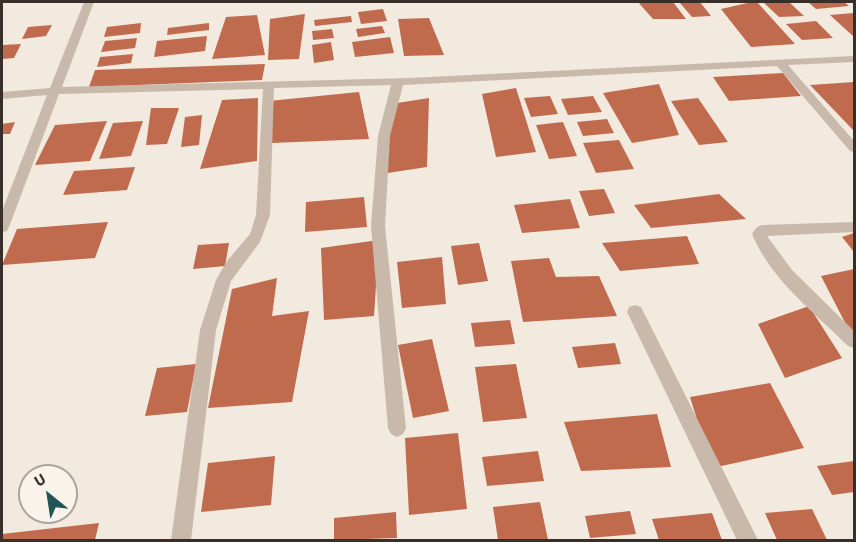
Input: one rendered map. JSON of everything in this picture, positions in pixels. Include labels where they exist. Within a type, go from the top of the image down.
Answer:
[{"type":"street","points":[[2,227],[88,2]]},
{"type":"street","points":[[2,95],[54,91],[398,81],[855,59]]},
{"type":"street","points":[[780,63],[855,148]]},
{"type":"street","points":[[397,428],[378,226],[384,136],[398,81]]},
{"type":"street","points":[[181,540],[208,330],[232,265],[259,233],[263,215],[269,86]]},
{"type":"street","points":[[855,227],[762,231],[759,234],[763,244],[792,280],[855,341]]},
{"type":"street","points":[[635,312],[748,540]]},
{"type":"building","points":[[638,2],[673,2],[686,19],[653,19]]},
{"type":"building","points":[[700,2],[711,16],[692,17],[680,3]]},
{"type":"building","points":[[757,2],[795,44],[751,47],[721,9]]},
{"type":"building","points":[[763,2],[789,2],[804,16],[779,17]]},
{"type":"building","points":[[808,2],[844,2],[849,6],[816,9]]},
{"type":"building","points":[[383,9],[387,21],[361,24],[358,12]]},
{"type":"building","points":[[854,13],[854,37],[830,15]]},
{"type":"building","points":[[305,14],[299,59],[268,60],[270,19]]},
{"type":"building","points":[[257,15],[265,55],[212,59],[226,17]]},
{"type":"building","points":[[351,16],[352,22],[315,26],[314,20]]},
{"type":"building","points":[[429,18],[444,55],[404,56],[398,19]]},
{"type":"building","points":[[816,21],[833,38],[802,40],[786,24]]},
{"type":"building","points":[[141,23],[140,33],[104,37],[107,27]]},
{"type":"building","points":[[209,23],[209,30],[167,35],[168,28]]},
{"type":"building","points":[[52,25],[46,36],[22,39],[28,27]]},
{"type":"building","points":[[382,26],[385,33],[358,37],[356,29]]},
{"type":"building","points":[[332,29],[334,38],[313,40],[312,31]]},
{"type":"building","points":[[207,36],[205,51],[154,57],[157,41]]},
{"type":"building","points":[[390,37],[394,53],[355,57],[352,42]]},
{"type":"building","points":[[137,38],[135,48],[101,52],[105,41]]},
{"type":"building","points":[[331,42],[334,60],[314,63],[312,45]]},
{"type":"building","points":[[21,44],[14,58],[2,59],[2,45]]},
{"type":"building","points":[[133,54],[131,63],[97,67],[100,57]]},
{"type":"building","points":[[265,64],[262,80],[89,87],[95,70]]},
{"type":"building","points":[[783,73],[801,96],[729,101],[713,77]]},
{"type":"building","points":[[854,82],[854,131],[810,85]]},
{"type":"building","points":[[659,84],[679,135],[632,143],[603,93]]},
{"type":"building","points":[[516,88],[536,152],[496,157],[482,94]]},
{"type":"building","points":[[359,92],[369,139],[272,143],[269,101]]},
{"type":"building","points":[[550,96],[558,114],[531,117],[524,98]]},
{"type":"building","points":[[593,96],[602,112],[568,115],[561,99]]},
{"type":"building","points":[[258,98],[257,161],[200,169],[222,100]]},
{"type":"building","points":[[429,98],[427,167],[381,174],[391,104]]},
{"type":"building","points":[[698,98],[728,142],[699,145],[671,101]]},
{"type":"building","points":[[151,108],[179,108],[167,144],[146,145]]},
{"type":"building","points":[[202,115],[199,145],[181,147],[185,117]]},
{"type":"building","points":[[607,119],[614,133],[583,136],[577,122]]},
{"type":"building","points":[[107,121],[90,161],[35,165],[55,125]]},
{"type":"building","points":[[143,121],[131,156],[99,159],[113,123]]},
{"type":"building","points":[[15,122],[10,134],[2,134],[2,124]]},
{"type":"building","points":[[563,122],[577,156],[549,159],[536,125]]},
{"type":"building","points":[[619,140],[634,169],[596,173],[583,143]]},
{"type":"building","points":[[135,167],[127,190],[63,195],[74,171]]},
{"type":"building","points":[[604,189],[615,213],[589,216],[579,191]]},
{"type":"building","points":[[719,194],[746,219],[651,228],[634,205]]},
{"type":"building","points":[[364,197],[367,227],[305,232],[306,202]]},
{"type":"building","points":[[570,199],[580,228],[522,233],[514,205]]},
{"type":"building","points":[[108,222],[95,258],[2,265],[17,229]]},
{"type":"building","points":[[854,233],[854,252],[842,237]]},
{"type":"building","points":[[687,236],[699,264],[620,271],[602,243]]},
{"type":"building","points":[[379,240],[374,316],[324,320],[321,248]]},
{"type":"building","points":[[229,243],[225,266],[193,269],[198,245]]},
{"type":"building","points":[[479,243],[488,281],[458,285],[451,246]]},
{"type":"building","points":[[442,257],[446,304],[402,308],[397,262]]},
{"type":"building","points":[[549,258],[556,277],[599,276],[617,316],[523,322],[511,261]]},
{"type":"building","points":[[854,269],[854,340],[821,276]]},
{"type":"building","points":[[277,278],[272,316],[309,311],[292,402],[208,408],[232,289]]},
{"type":"building","points":[[809,306],[842,358],[785,378],[758,324]]},
{"type":"building","points":[[510,320],[515,344],[475,347],[471,323]]},
{"type":"building","points":[[432,339],[449,411],[413,418],[398,345]]},
{"type":"building","points":[[615,343],[621,364],[578,368],[572,347]]},
{"type":"building","points":[[196,364],[187,412],[145,416],[157,368]]},
{"type":"building","points":[[516,364],[527,418],[483,422],[475,367]]},
{"type":"building","points":[[770,383],[804,448],[712,468],[690,397]]},
{"type":"building","points":[[657,414],[671,467],[581,471],[564,422]]},
{"type":"building","points":[[458,433],[467,509],[409,515],[405,438]]},
{"type":"building","points":[[538,451],[544,481],[487,486],[482,457]]},
{"type":"building","points":[[275,456],[271,505],[201,512],[208,463]]},
{"type":"building","points":[[854,461],[854,492],[832,495],[817,466]]},
{"type":"building","points":[[540,502],[548,540],[498,540],[493,507]]},
{"type":"building","points":[[812,509],[827,540],[777,540],[765,513]]},
{"type":"building","points":[[630,511],[636,534],[590,538],[585,516]]},
{"type":"building","points":[[396,512],[397,538],[334,540],[334,518]]},
{"type":"building","points":[[712,513],[722,540],[659,540],[652,519]]},
{"type":"building","points":[[99,523],[95,540],[2,540],[2,534]]}]
